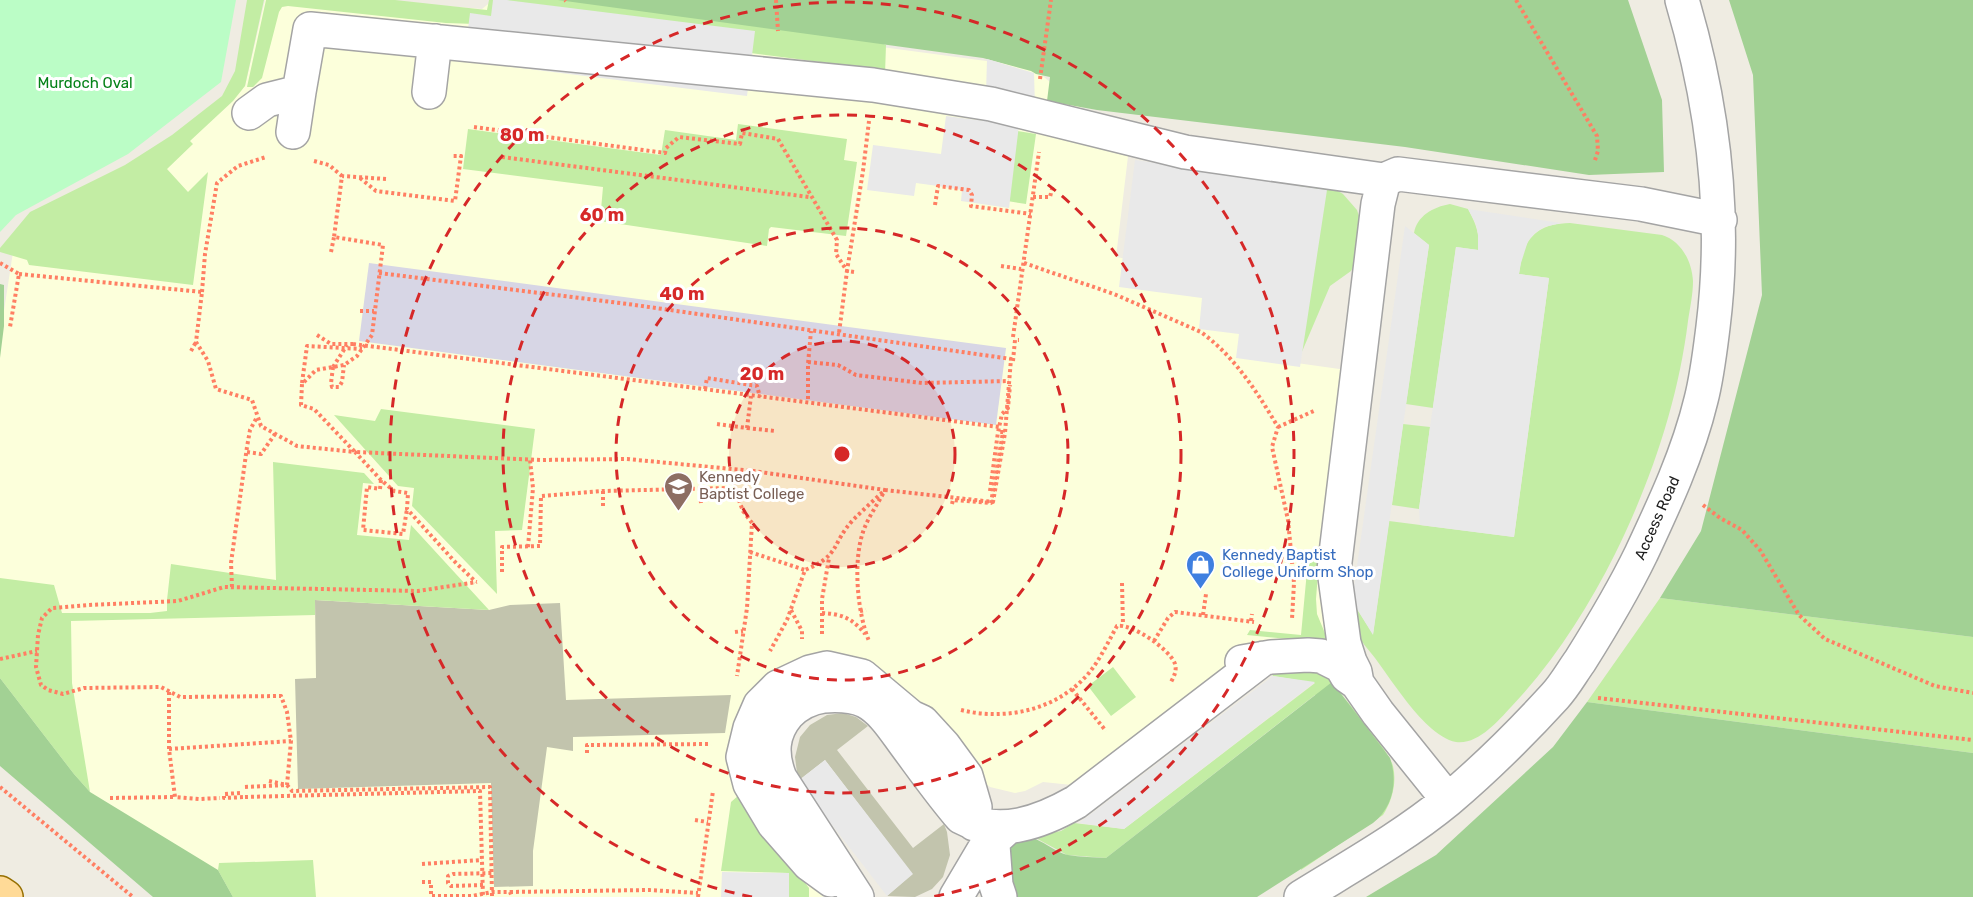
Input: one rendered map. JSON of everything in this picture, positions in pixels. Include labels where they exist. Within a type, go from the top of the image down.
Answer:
[{"type":"main road","points":[[0,893],[6,897]]},
{"type":"street","name":"Access Road","points":[[1301,897],[1397,837],[1448,800],[1557,693],[1602,627],[1632,573],[1661,512],[1687,448],[1701,400],[1719,281],[1720,220],[1716,162],[1706,94],[1682,0]]},
{"type":"street","points":[[301,146],[299,92],[310,29],[873,85],[991,104],[1040,131],[1384,180],[1398,174],[1641,204],[1720,220]]},
{"type":"street","points":[[429,92],[435,41]]},
{"type":"street","points":[[249,113],[267,100],[299,92]]},
{"type":"street","points":[[1357,683],[1344,643],[1334,570],[1378,204],[1384,180]]},
{"type":"street","points":[[992,829],[1042,819],[1071,778],[1217,666],[1295,655],[1321,656],[1341,666],[1347,676],[1357,683],[1378,713],[1448,800]]},
{"type":"street","points":[[856,897],[809,864],[774,824],[750,784],[743,757],[745,743],[760,705],[778,687],[810,672],[827,668],[862,676],[911,717],[922,722],[944,746],[966,776],[975,807],[992,829],[996,885],[1000,897]]},
{"type":"street","points":[[956,897],[985,848],[992,829]]},
{"type":"path","points":[[776,0],[778,31]]},
{"type":"path","points":[[196,342],[208,361],[216,389],[252,400],[261,426],[297,446],[354,452],[530,459],[627,459],[753,471],[885,490],[993,502],[1003,454],[1012,337],[1034,197],[1040,131],[1039,84],[1051,0]]},
{"type":"path","points":[[1516,0],[1597,136]]},
{"type":"path","points":[[840,333],[873,85]]},
{"type":"path","points":[[474,127],[665,153],[666,148],[680,134],[740,144],[742,133],[777,139],[837,240],[836,254],[847,271],[854,272]]},
{"type":"path","points":[[301,146],[342,177],[386,179]]},
{"type":"path","points":[[191,351],[196,342],[205,254],[217,183],[238,166],[270,156]]},
{"type":"path","points":[[360,177],[376,191],[455,201],[461,156],[453,156]]},
{"type":"path","points":[[502,156],[810,197]]},
{"type":"path","points":[[331,252],[342,177]]},
{"type":"path","points":[[1034,197],[1050,197],[1053,185]]},
{"type":"path","points":[[935,205],[938,186],[969,190],[972,195],[971,206],[1031,214]]},
{"type":"path","points":[[302,384],[316,370],[344,365],[357,356],[372,335],[383,245],[334,237]]},
{"type":"path","points":[[0,263],[19,274],[202,292]]},
{"type":"path","points":[[1024,263],[1114,294],[1201,332],[1213,341],[1249,379],[1278,427],[1272,447],[1288,520],[1294,583],[1292,623],[1289,626]]},
{"type":"path","points":[[1001,266],[1021,269]]},
{"type":"path","points":[[379,273],[628,304],[1011,359]]},
{"type":"path","points":[[9,327],[19,274]]},
{"type":"path","points":[[360,310],[375,311]]},
{"type":"path","points":[[808,399],[811,331]]},
{"type":"path","points":[[317,335],[331,344],[374,346],[998,429],[1002,432],[991,503],[953,500],[952,504]]},
{"type":"path","points":[[990,491],[998,429],[1002,414],[1008,408],[1015,340],[1019,339],[1012,337]]},
{"type":"path","points":[[344,365],[341,386],[332,387],[333,367],[347,345]]},
{"type":"path","points":[[362,349],[307,346],[301,405],[314,409],[394,491],[408,493],[404,534],[363,530],[367,488],[380,489],[381,480]]},
{"type":"path","points":[[808,362],[838,365],[856,375],[922,383],[1009,381]]},
{"type":"path","points":[[705,389],[707,378],[757,386],[760,398]]},
{"type":"path","points":[[747,428],[751,396]]},
{"type":"path","points":[[1278,427],[1318,409],[1325,409]]},
{"type":"path","points":[[232,587],[231,563],[246,452],[250,430],[257,416]]},
{"type":"path","points":[[717,424],[775,431]]},
{"type":"path","points":[[246,452],[261,454],[274,434]]},
{"type":"path","points":[[528,547],[533,488],[530,459]]},
{"type":"path","points":[[1274,488],[1280,487]]},
{"type":"path","points":[[700,489],[701,502]]},
{"type":"path","points":[[502,572],[502,547],[540,546],[541,496],[603,491],[735,490],[743,512],[752,523],[737,677]]},
{"type":"path","points":[[872,648],[860,611],[858,551],[864,530],[885,490]]},
{"type":"path","points":[[782,629],[805,570],[829,557],[852,522],[885,490]]},
{"type":"path","points":[[603,491],[603,506]]},
{"type":"path","points":[[1698,501],[1720,518],[1742,530],[1760,550],[1800,615],[1825,639],[1935,686],[1973,693]]},
{"type":"path","points":[[287,785],[291,741],[281,696],[180,697],[161,687],[84,688],[63,693],[48,690],[41,685],[36,668],[38,635],[42,618],[52,608],[178,601],[224,587],[418,591],[477,583],[407,509]]},
{"type":"path","points":[[858,551],[864,553]]},
{"type":"path","points":[[750,552],[805,570]]},
{"type":"path","points":[[822,628],[822,599],[829,557]]},
{"type":"path","points":[[1122,583],[1123,625]]},
{"type":"path","points":[[1203,615],[1206,594]]},
{"type":"path","points":[[791,609],[801,629]]},
{"type":"path","points":[[860,611],[866,610]]},
{"type":"path","points":[[1154,641],[1168,618],[1175,612],[1260,622]]},
{"type":"path","points":[[822,613],[848,617],[867,636]]},
{"type":"path","points":[[1251,621],[1252,614]]},
{"type":"path","points":[[957,709],[979,714],[1028,711],[1050,703],[1072,689],[1089,673],[1117,626],[1123,625],[1154,641],[1175,664],[1175,674],[1163,688]]},
{"type":"path","points":[[735,632],[743,631]]},
{"type":"path","points":[[0,659],[37,651]]},
{"type":"path","points":[[1072,689],[1107,731]]},
{"type":"path","points":[[170,691],[169,749],[175,797]]},
{"type":"path","points":[[1593,698],[1973,740]]},
{"type":"path","points":[[1098,737],[1114,725]]},
{"type":"path","points":[[169,749],[291,741]]},
{"type":"path","points":[[587,753],[587,745],[713,744]]},
{"type":"path","points":[[270,781],[287,785],[292,791],[490,787],[492,894]]},
{"type":"path","points":[[245,787],[287,785]]},
{"type":"path","points":[[0,787],[133,897]]},
{"type":"path","points":[[422,882],[431,882],[432,896],[472,896],[510,892],[649,890],[698,895],[713,788]]},
{"type":"path","points":[[240,793],[227,796],[480,791],[483,897]]},
{"type":"path","points":[[110,798],[220,798]]},
{"type":"path","points":[[695,820],[708,822]]},
{"type":"path","points":[[422,864],[482,860]]},
{"type":"path","points":[[483,885],[451,886],[447,881],[448,876],[453,874],[492,873]]},
{"type":"path","points":[[510,892],[512,897]]},
{"type":"shaded area","name":"Kennedy Baptist College","points":[[265,0],[373,0],[482,9],[493,0],[530,0],[1032,67],[1129,148],[1116,257],[1133,260],[1207,294],[1242,329],[1239,355],[1375,374],[1339,650],[1270,668],[1101,788],[1043,782],[1015,793],[990,787],[979,779],[853,664],[746,787],[823,897],[178,897],[0,711],[0,337],[13,252],[245,86]]},
{"type":"shaded area","points":[[493,0],[755,31],[747,96],[464,61],[470,13],[491,16]]},
{"type":"shaded area","points":[[987,59],[1034,73],[1035,107],[986,93]]},
{"type":"shaded area","points":[[946,116],[1019,125],[1009,208],[961,201],[962,190],[916,183],[914,196],[867,190],[873,145],[941,154]]},
{"type":"shaded area","points":[[1135,160],[1297,183],[1298,186],[1327,190],[1300,367],[1236,358],[1239,334],[1199,329],[1202,298],[1119,287]]},
{"type":"shaded area","points":[[1468,209],[1561,223],[1544,227],[1528,241],[1519,274],[1549,278],[1514,537],[1420,525],[1419,509],[1456,247],[1478,250],[1476,224]]},
{"type":"shaded area","points":[[1405,226],[1429,245],[1373,635],[1352,601]]},
{"type":"shaded area","points":[[369,263],[1006,348],[996,425],[359,341]]},
{"type":"shaded area","points":[[315,600],[489,610],[510,605],[560,603],[566,700],[731,695],[725,733],[573,737],[573,751],[547,747],[533,851],[533,886],[494,887],[491,783],[298,789],[295,679],[316,678]]},
{"type":"shaded area","points":[[1273,676],[1315,682],[1124,829],[1079,823]]},
{"type":"shaded area","points":[[843,713],[856,717],[868,726],[837,750],[913,848],[944,824],[950,855],[943,877],[932,889],[915,897],[887,896],[912,874],[825,760],[798,781],[795,757],[800,737],[810,725],[827,715]]},
{"type":"shaded area","points":[[825,760],[913,874],[887,896],[798,781]]},
{"type":"shaded area","points":[[722,872],[789,873],[789,897],[721,897]]},
{"type":"green space","name":"Murdoch Oval","points":[[0,0],[236,0],[221,82],[128,154],[16,215],[0,232]]},
{"type":"green space","points":[[247,0],[264,0],[245,86],[233,101],[190,141],[193,144],[167,169],[188,192],[208,172],[193,285],[29,265],[27,260],[0,252],[0,248],[30,212],[125,165],[172,135],[222,96],[235,71]]},
{"type":"green space","points":[[266,0],[395,0],[487,10],[489,0],[767,0],[886,45],[885,74],[875,69],[500,21],[475,24],[446,23],[288,6],[282,7],[279,12],[262,78],[253,87],[247,87]]},
{"type":"green space","points":[[558,0],[1628,0],[1662,100],[1664,172],[1589,175],[1405,147],[1097,110],[1047,101],[1050,77],[983,58]]},
{"type":"green space","points":[[1729,0],[1973,0],[1973,637],[1660,598],[1701,531],[1762,295],[1753,75]]},
{"type":"green space","points":[[738,124],[847,139],[844,160],[857,162],[846,236],[771,227],[767,246],[600,221],[603,187],[463,169],[468,129],[661,155],[665,130],[736,140]]},
{"type":"green space","points":[[1011,130],[1036,134],[1026,204],[995,199]]},
{"type":"green space","points":[[1297,183],[1335,189],[1343,194],[1357,210],[1362,225],[1360,257],[1351,271],[1330,286],[1301,354],[1326,190],[1298,186]]},
{"type":"green space","points":[[1450,204],[1468,209],[1477,229],[1478,250],[1456,247],[1433,408],[1406,404],[1429,245],[1414,233],[1422,217],[1438,207]]},
{"type":"green space","points":[[1570,223],[1662,235],[1680,247],[1688,259],[1693,286],[1677,381],[1661,440],[1640,498],[1615,554],[1581,615],[1541,672],[1500,719],[1480,736],[1464,742],[1456,742],[1442,736],[1422,720],[1363,643],[1355,626],[1352,601],[1373,634],[1389,521],[1514,537],[1549,278],[1519,274],[1521,262],[1527,243],[1532,236],[1547,227]]},
{"type":"green space","points":[[0,284],[4,285],[4,326],[0,358]]},
{"type":"green space","points":[[381,409],[535,429],[522,530],[495,531],[497,594],[412,506],[414,488],[398,486],[334,415],[375,421]]},
{"type":"green space","points":[[1403,424],[1430,427],[1419,509],[1392,505]]},
{"type":"green space","points":[[273,462],[364,473],[374,484],[363,483],[357,535],[409,540],[411,525],[489,610],[315,600],[315,615],[71,621],[72,683],[90,792],[0,678],[0,578],[54,585],[62,613],[167,611],[171,564],[276,580]]},
{"type":"green space","points":[[1308,560],[1319,560],[1317,614],[1329,643],[1247,635],[1250,630],[1301,635]]},
{"type":"green space","points":[[1660,598],[1973,637],[1973,753],[1587,702]]},
{"type":"green space","points":[[1113,667],[1136,697],[1111,716],[1088,686]]},
{"type":"green space","points":[[1309,669],[1332,682],[1366,724],[1393,766],[1394,785],[1389,804],[1383,815],[1301,870],[1315,695],[1106,858],[1067,855],[1032,836],[1061,831],[1074,823],[1124,829],[1315,683],[1272,674],[1281,670]]},
{"type":"green space","points":[[0,678],[90,792],[218,870],[233,897],[153,897],[0,766]]},
{"type":"green space","points":[[1332,682],[1390,758],[1394,776],[1392,794],[1380,817],[1373,823],[1257,897],[1009,897],[1009,846],[1017,840],[1024,837],[1032,838],[1068,855],[1106,858]]},
{"type":"green space","points":[[1587,702],[1973,753],[1973,897],[1366,897],[1436,855],[1553,747]]},
{"type":"green space","points":[[739,795],[809,888],[809,897],[789,897],[788,873],[721,871],[731,802]]},
{"type":"green space","points":[[313,860],[316,897],[233,897],[218,870],[219,863]]},
{"type":"place","name":"Kennedy Baptist College","points":[[678,512]]},
{"type":"place","name":"Kennedy Baptist College Uniform Shop","points":[[1201,590]]}]
